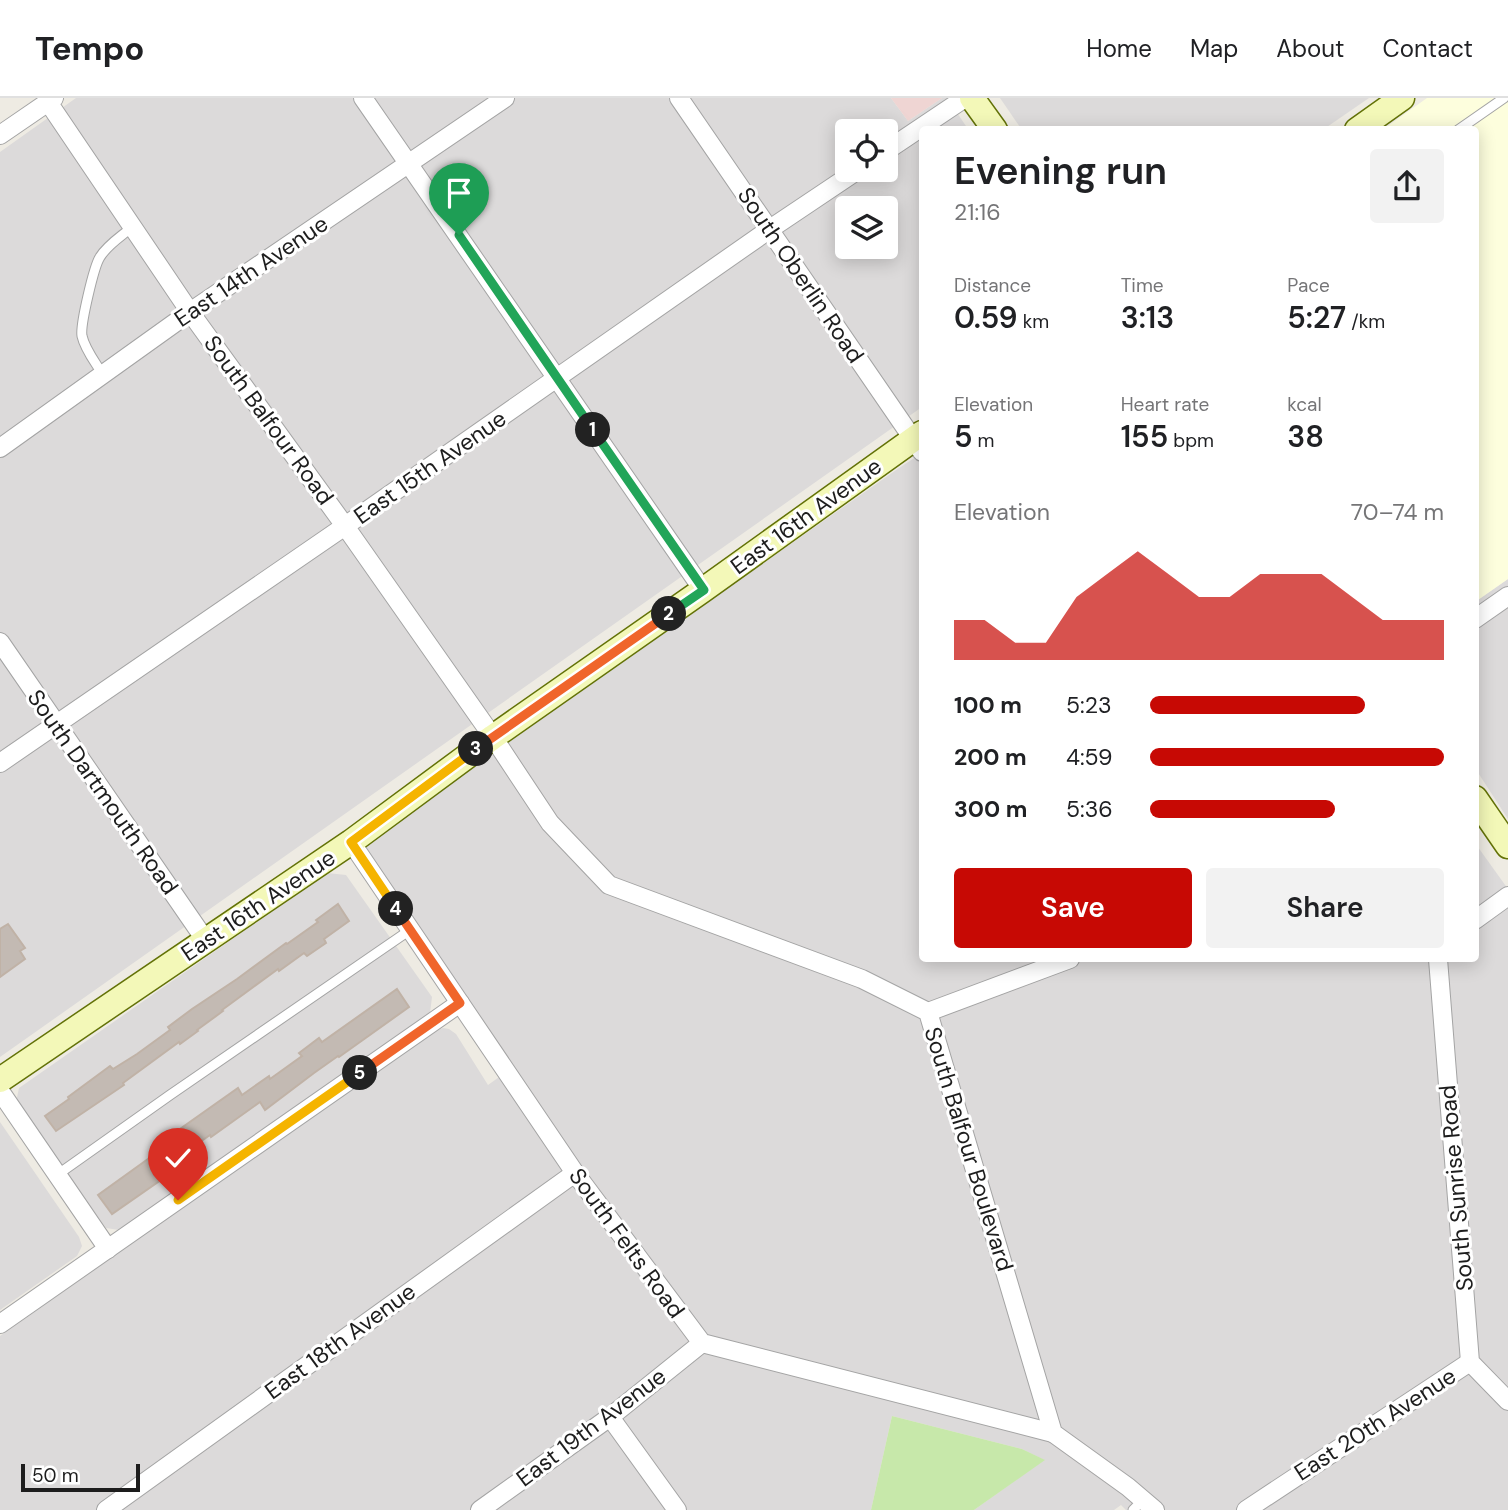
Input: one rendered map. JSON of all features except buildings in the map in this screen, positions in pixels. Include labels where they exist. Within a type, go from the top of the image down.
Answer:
[{"type":"main road","points":[[972,98],[992,126]]},
{"type":"main road","points":[[1363,126],[1402,98]]},
{"type":"main road","name":"East 16th Avenue","points":[[0,1080],[351,842],[493,737],[919,442]]},
{"type":"main road","points":[[1479,804],[1508,846]]},
{"type":"street","points":[[363,98],[704,590]]},
{"type":"street","name":"East 14th Avenue","points":[[0,448],[190,312],[505,98]]},
{"type":"street","name":"South Oberlin Road","points":[[679,98],[919,442]]},
{"type":"street","points":[[923,126],[965,98]]},
{"type":"street","points":[[0,135],[51,100]]},
{"type":"street","name":"South Balfour Road","points":[[51,100],[190,312],[493,737]]},
{"type":"street","points":[[898,143],[919,129]]},
{"type":"street","name":"East 15th Avenue","points":[[0,763],[840,182]]},
{"type":"street","points":[[1479,617],[1508,596]]},
{"type":"street","name":"South Dartmouth Road","points":[[0,642],[206,941]]},
{"type":"street","name":"South Balfour Boulevard","points":[[493,737],[550,823],[610,885],[862,979],[928,1012],[1053,1433]]},
{"type":"street","name":"South Felts Road","points":[[351,842],[575,1173],[702,1343]]},
{"type":"street","points":[[1479,917],[1508,896]]},
{"type":"street","points":[[928,1012],[1062,962]]},
{"type":"street","name":"South Sunrise Road","points":[[1438,962],[1470,1362]]},
{"type":"street","points":[[0,1324],[460,1003]]},
{"type":"street","points":[[0,1091],[108,1249]]},
{"type":"street","name":"East 18th Avenue","points":[[106,1510],[575,1173]]},
{"type":"street","points":[[702,1343],[1053,1433],[1128,1487],[1144,1507]]},
{"type":"street","name":"East 19th Avenue","points":[[480,1510],[610,1417],[702,1343]]},
{"type":"street","points":[[1470,1362],[1508,1401]]},
{"type":"street","name":"East 20th Avenue","points":[[1246,1510],[1470,1362]]},
{"type":"street","points":[[610,1417],[677,1510]]},
{"type":"lane","points":[[1464,126],[1504,98]]},
{"type":"lane","points":[[103,374],[85,344],[81,333],[83,320],[99,259],[107,248],[132,227]]},
{"type":"lane","points":[[57,1175],[410,930]]},
{"type":"shaded area","points":[[76,98],[891,98],[908,121],[942,98],[947,98],[966,126],[919,126],[919,409],[0,1057],[0,152]]},
{"type":"shaded area","points":[[891,98],[942,98],[908,121]]},
{"type":"shaded area","points":[[1000,98],[1369,98],[1328,126],[1019,126]]},
{"type":"shaded area","points":[[1427,98],[1508,98],[1508,579],[1479,599],[1479,126],[1388,126]]},
{"type":"shaded area","points":[[919,455],[919,962],[1479,962],[1479,849],[1508,889],[1508,1510],[1126,1510],[1121,1505],[1114,1510],[974,1510],[1044,1460],[1022,1449],[892,1416],[871,1510],[0,1510],[0,1336],[435,1031],[443,1028],[456,1034],[488,1085],[513,1067],[367,851],[371,838]]},
{"type":"shaded area","points":[[1508,579],[1508,819],[1479,774],[1479,599]]},
{"type":"shaded area","points":[[327,873],[346,875],[432,997],[430,1013],[119,1230],[106,1228],[16,1102],[19,1088]]},
{"type":"shaded area","points":[[0,1122],[79,1237],[82,1246],[77,1256],[0,1310]]},
{"type":"green space","points":[[892,1416],[1022,1449],[1045,1460],[974,1510],[871,1510]]},
{"type":"route","points":[[178,1200],[460,1003],[351,842],[493,737],[704,590],[459,235]]}]
